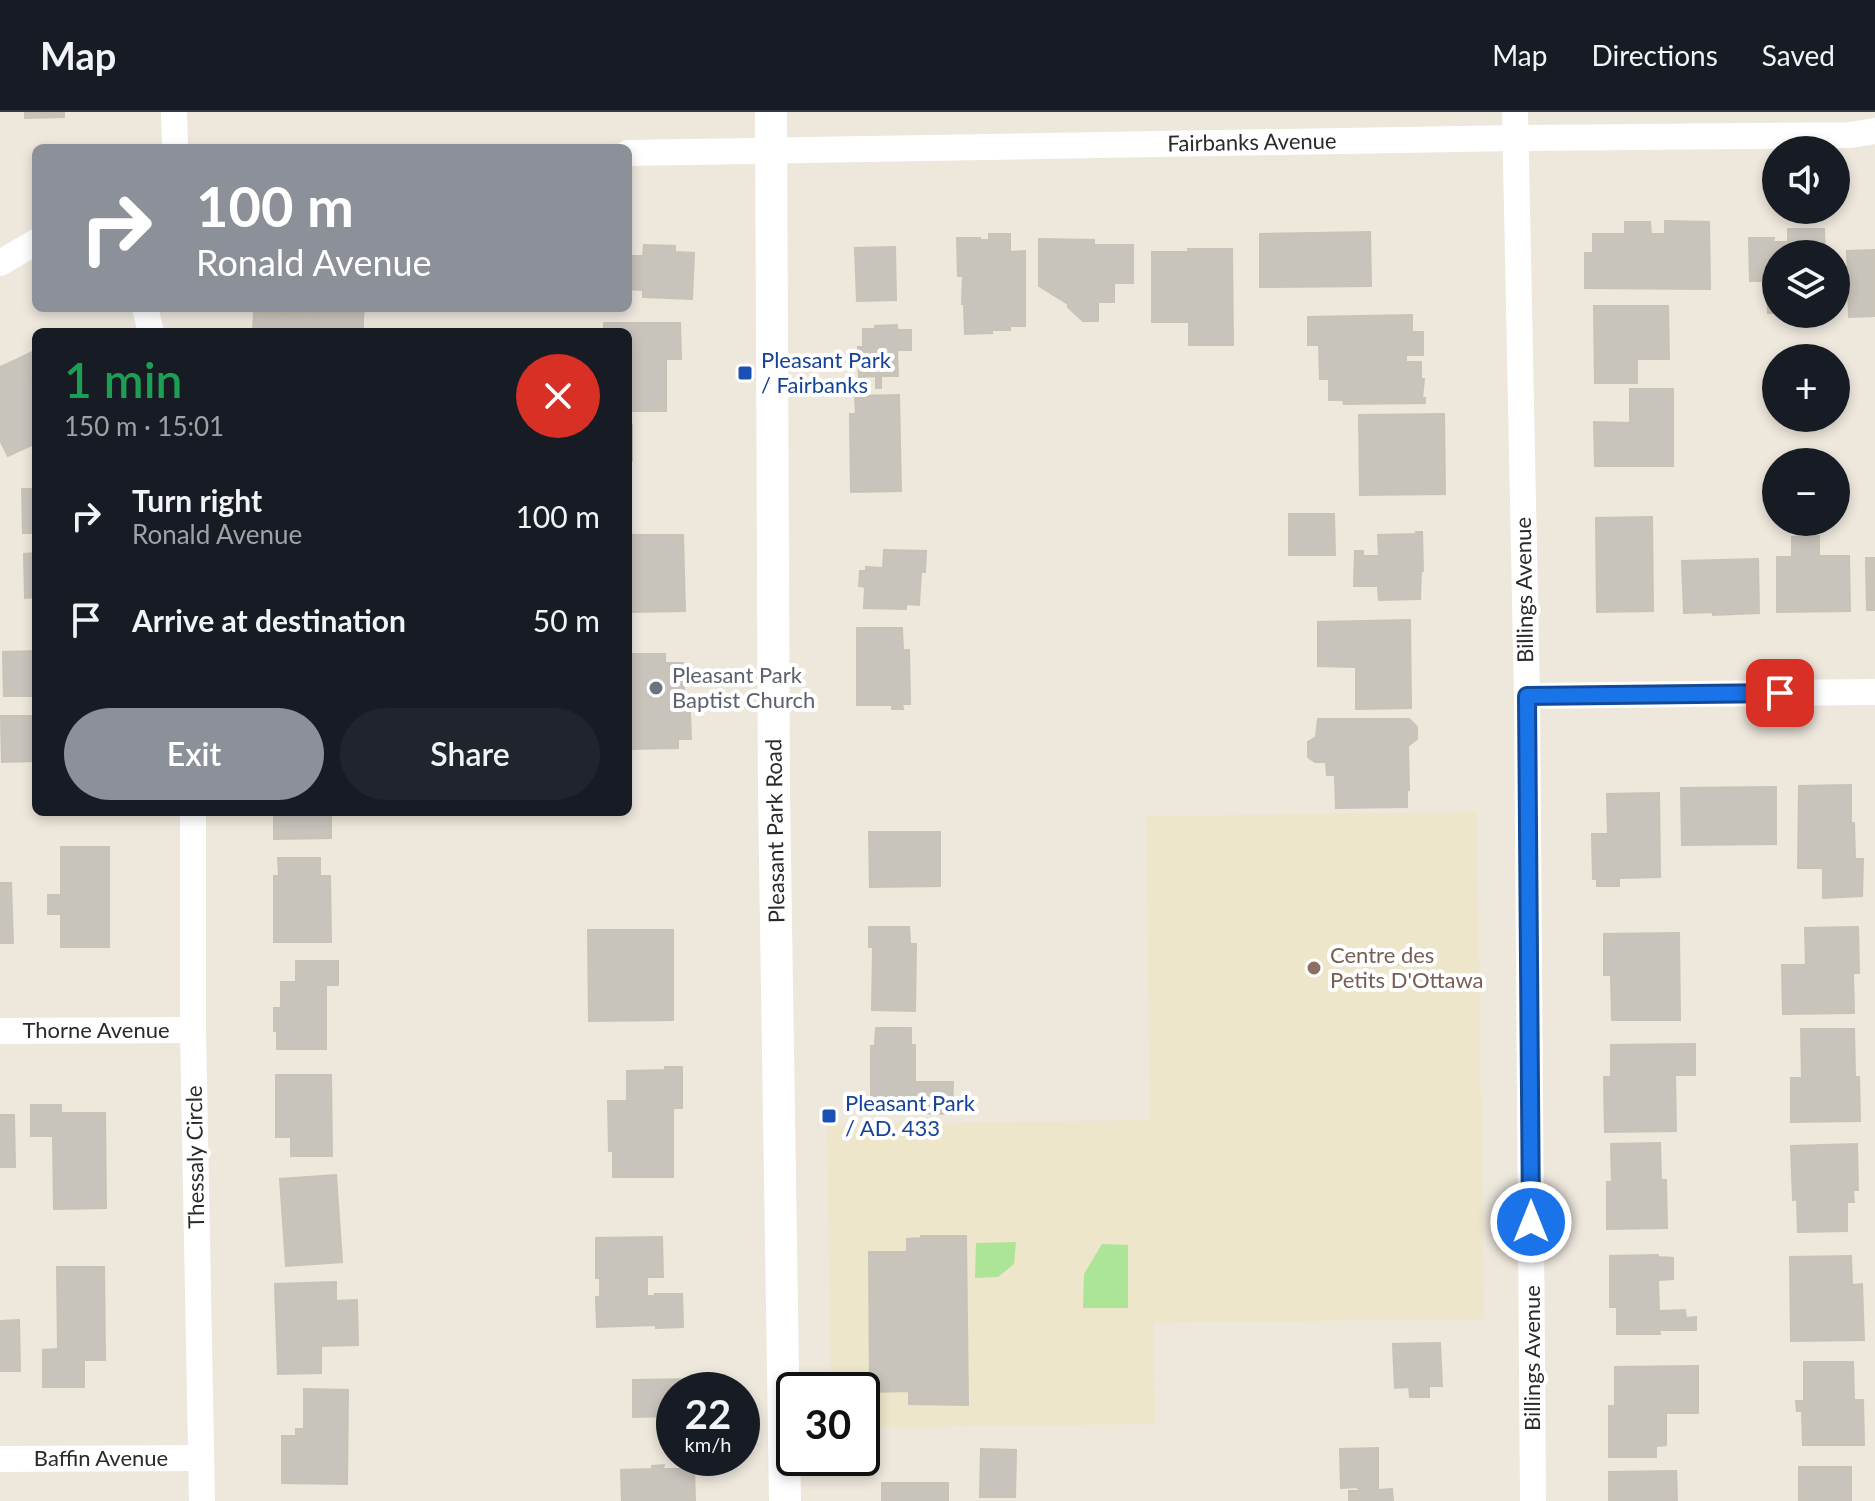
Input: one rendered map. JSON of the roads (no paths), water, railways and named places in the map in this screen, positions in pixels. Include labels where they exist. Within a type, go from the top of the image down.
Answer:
[{"type":"street","points":[[174,112],[175,144]]},
{"type":"street","name":"Pleasant Park Road","points":[[771,112],[774,794],[785,1501]]},
{"type":"street","name":"Fairbanks Avenue","points":[[632,153],[1515,125],[1850,135],[1875,131]]},
{"type":"street","name":"Billings Avenue","points":[[1515,125],[1527,696],[1533,1501]]},
{"type":"street","points":[[0,263],[32,244]]},
{"type":"street","points":[[1527,696],[1875,692]]},
{"type":"street","name":"Thessaly Circle","points":[[193,816],[193,1030],[202,1501]]},
{"type":"street","name":"Thorne Avenue","points":[[0,1031],[193,1030]]},
{"type":"street","name":"Baffin Avenue","points":[[0,1459],[201,1458]]},
{"type":"place","name":"Pleasant Park / Fairbanks","points":[[745,373]]},
{"type":"place","name":"Pleasant Park Baptist Church","points":[[656,688]]},
{"type":"place","name":"Centre des Petits D'Ottawa","points":[[1314,968]]},
{"type":"place","name":"Pleasant Park / AD. 433","points":[[829,1116]]}]
